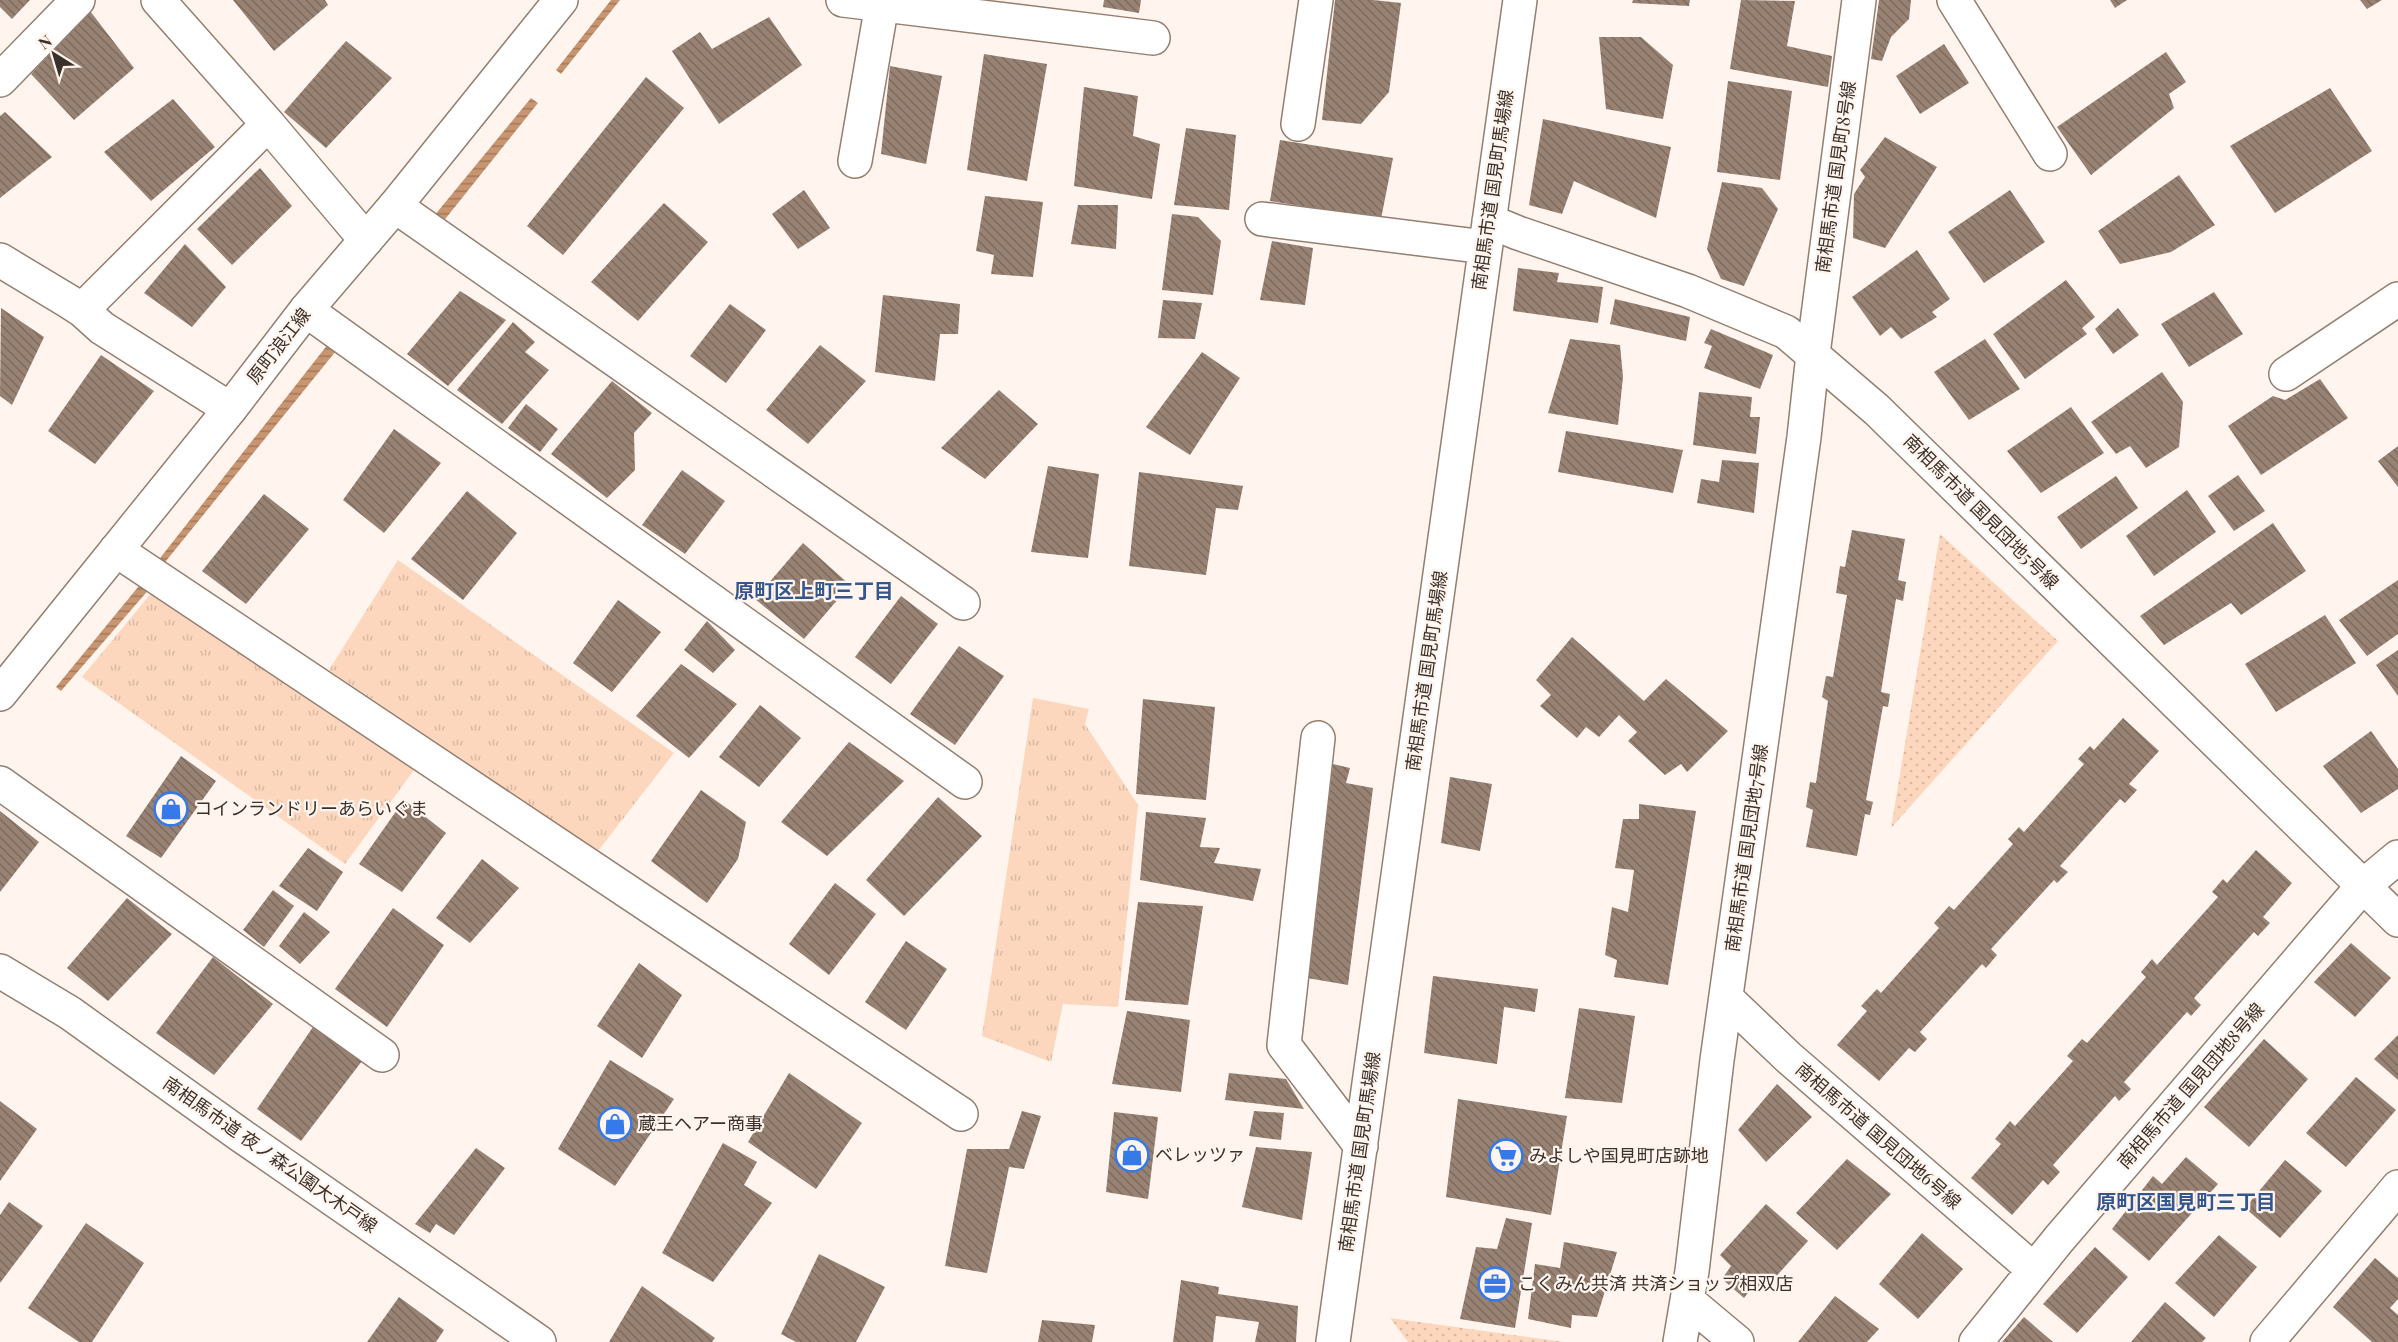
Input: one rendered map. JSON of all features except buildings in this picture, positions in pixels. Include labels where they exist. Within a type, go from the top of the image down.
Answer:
[{"type":"street","points":[[0,80],[78,0]]},
{"type":"street","points":[[158,0],[268,124],[366,240]]},
{"type":"street","name":"原町浪江線","points":[[0,694],[230,409],[306,310],[395,206],[561,0]]},
{"type":"street","points":[[843,0],[1075,14],[1153,38]]},
{"type":"street","points":[[1299,124],[1316,0]]},
{"type":"street","name":"南相馬市道 国見町馬場線","points":[[1339,1338],[1361,1146],[1520,0]]},
{"type":"street","name":"南相馬市道 国見町8号線","points":[[1812,354],[1859,0]]},
{"type":"street","points":[[1954,0],[2050,154]]},
{"type":"street","points":[[855,161],[882,4]]},
{"type":"street","points":[[82,310],[268,124]]},
{"type":"street","points":[[395,206],[963,603]]},
{"type":"street","name":"南相馬市道 国見団地5号線","points":[[1262,219],[1487,234],[1518,233],[1688,291],[1786,332],[1878,410],[2398,920]]},
{"type":"street","points":[[0,260],[82,310],[102,328],[230,409]]},
{"type":"street","points":[[2286,374],[2398,299]]},
{"type":"street","points":[[306,310],[965,782]]},
{"type":"street","name":"南相馬市道 国見団地7号線","points":[[1680,1342],[1688,1300],[1726,998],[1804,437],[1812,354]]},
{"type":"street","points":[[116,550],[961,1114]]},
{"type":"street","points":[[1318,738],[1284,1045],[1361,1146]]},
{"type":"street","points":[[0,783],[382,1055]]},
{"type":"street","name":"南相馬市道 国見団地8号線","points":[[1976,1342],[2034,1270],[2362,887],[2398,857]]},
{"type":"street","name":"南相馬市道 夜ノ森公園大木戸線","points":[[0,971],[70,1014],[539,1342]]},
{"type":"street","name":"南相馬市道 国見団地6号線","points":[[1726,998],[1788,1057],[2034,1270]]},
{"type":"street","points":[[2267,1342],[2398,1187]]},
{"type":"street","points":[[1688,1300],[1737,1342]]},
{"type":"green space","points":[[1940,534],[2058,641],[1891,828]]},
{"type":"green space","points":[[398,560],[674,753],[598,851],[329,670]]},
{"type":"green space","points":[[153,591],[417,766],[345,864],[82,677]]},
{"type":"green space","points":[[1033,698],[1089,709],[1085,724],[1138,805],[1118,1007],[1063,1004],[1051,1062],[982,1036]]},
{"type":"green space","points":[[1390,1318],[1565,1342],[1408,1342]]},
{"type":"shaded area","points":[[611,0],[620,0],[561,74],[556,70]]},
{"type":"shaded area","points":[[531,98],[538,103],[442,223],[434,216]]},
{"type":"shaded area","points":[[332,339],[340,346],[162,566],[157,562]]},
{"type":"shaded area","points":[[143,581],[151,587],[61,691],[56,687]]},
{"type":"place","name":"コインランドリーあらいぐま","points":[[171,809]]},
{"type":"place","name":"蔵王ヘアー商事","points":[[615,1124]]},
{"type":"place","name":"ベレッツァ","points":[[1132,1155]]},
{"type":"place","name":"みよしや国見町店跡地","points":[[1506,1156]]},
{"type":"place","name":"こくみん共済 共済ショップ相双店","points":[[1495,1284]]},
{"type":"district","name":"原町区上町三丁目","points":[[814,591]]},
{"type":"district","name":"原町区国見町三丁目","points":[[2186,1202]]}]
